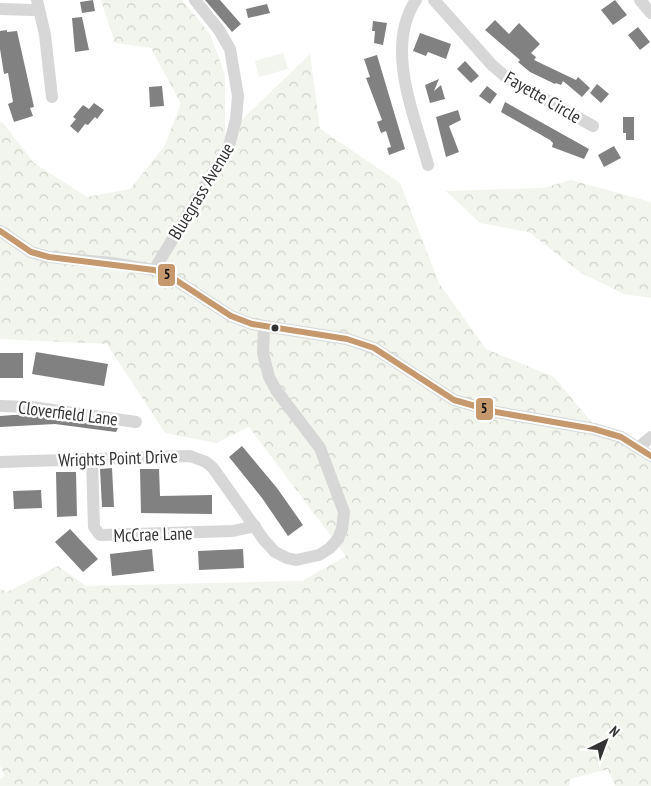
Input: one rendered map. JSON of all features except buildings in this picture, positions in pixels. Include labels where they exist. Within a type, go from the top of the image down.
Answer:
[{"type":"street","name":"Bluegrass Avenue","points":[[154,270],[229,146],[236,119],[238,96],[230,49],[219,30],[195,0]]},
{"type":"street","points":[[416,0],[406,25],[403,64],[428,165]]},
{"type":"street","name":"Fayette Circle","points":[[434,0],[492,65],[507,78],[593,126]]},
{"type":"street","points":[[640,0],[651,13]]},
{"type":"street","points":[[0,9],[32,10],[38,4]]},
{"type":"street","points":[[38,4],[46,35],[52,97]]},
{"type":"street","points":[[0,231],[31,252],[49,257],[111,263],[154,270],[168,275],[231,316],[264,327],[356,341],[390,356],[435,390],[454,400],[496,412],[594,429],[621,437],[651,456]]},
{"type":"street","name":"Wrights Point Drive","points":[[0,462],[182,455],[206,462],[213,468],[264,540],[275,552],[296,560],[319,555],[330,548],[338,539],[344,518],[320,448],[276,390],[269,377],[263,353],[264,327]]},
{"type":"street","name":"Cloverfield Lane","points":[[0,406],[32,407],[136,422]]},
{"type":"street","points":[[639,447],[651,437]]},
{"type":"street","name":"McCrae Lane","points":[[92,459],[94,527],[100,535],[233,531],[255,526]]},
{"type":"green space","points":[[101,0],[182,0],[210,34],[225,75],[225,136],[310,54],[320,129],[400,183],[439,283],[486,349],[554,377],[599,431],[651,456],[651,786],[615,786],[608,769],[570,779],[569,786],[0,786],[0,779],[5,775],[0,766],[0,589],[7,592],[58,566],[86,586],[302,581],[346,556],[249,427],[216,443],[165,433],[107,344],[0,339],[0,122],[3,123],[34,163],[87,197],[130,189],[164,147],[181,104],[151,48],[115,43]]},
{"type":"green space","points":[[283,53],[288,69],[259,77],[255,61]]},
{"type":"green space","points":[[571,180],[651,202],[651,298],[624,294],[581,273],[529,232],[480,223],[446,191],[543,188]]},
{"type":"transit line","name":"5","points":[[0,231],[31,252],[49,257],[154,270],[168,275],[231,316],[252,324],[347,339],[374,348],[454,400],[496,412],[594,429],[621,437],[651,456]]}]
